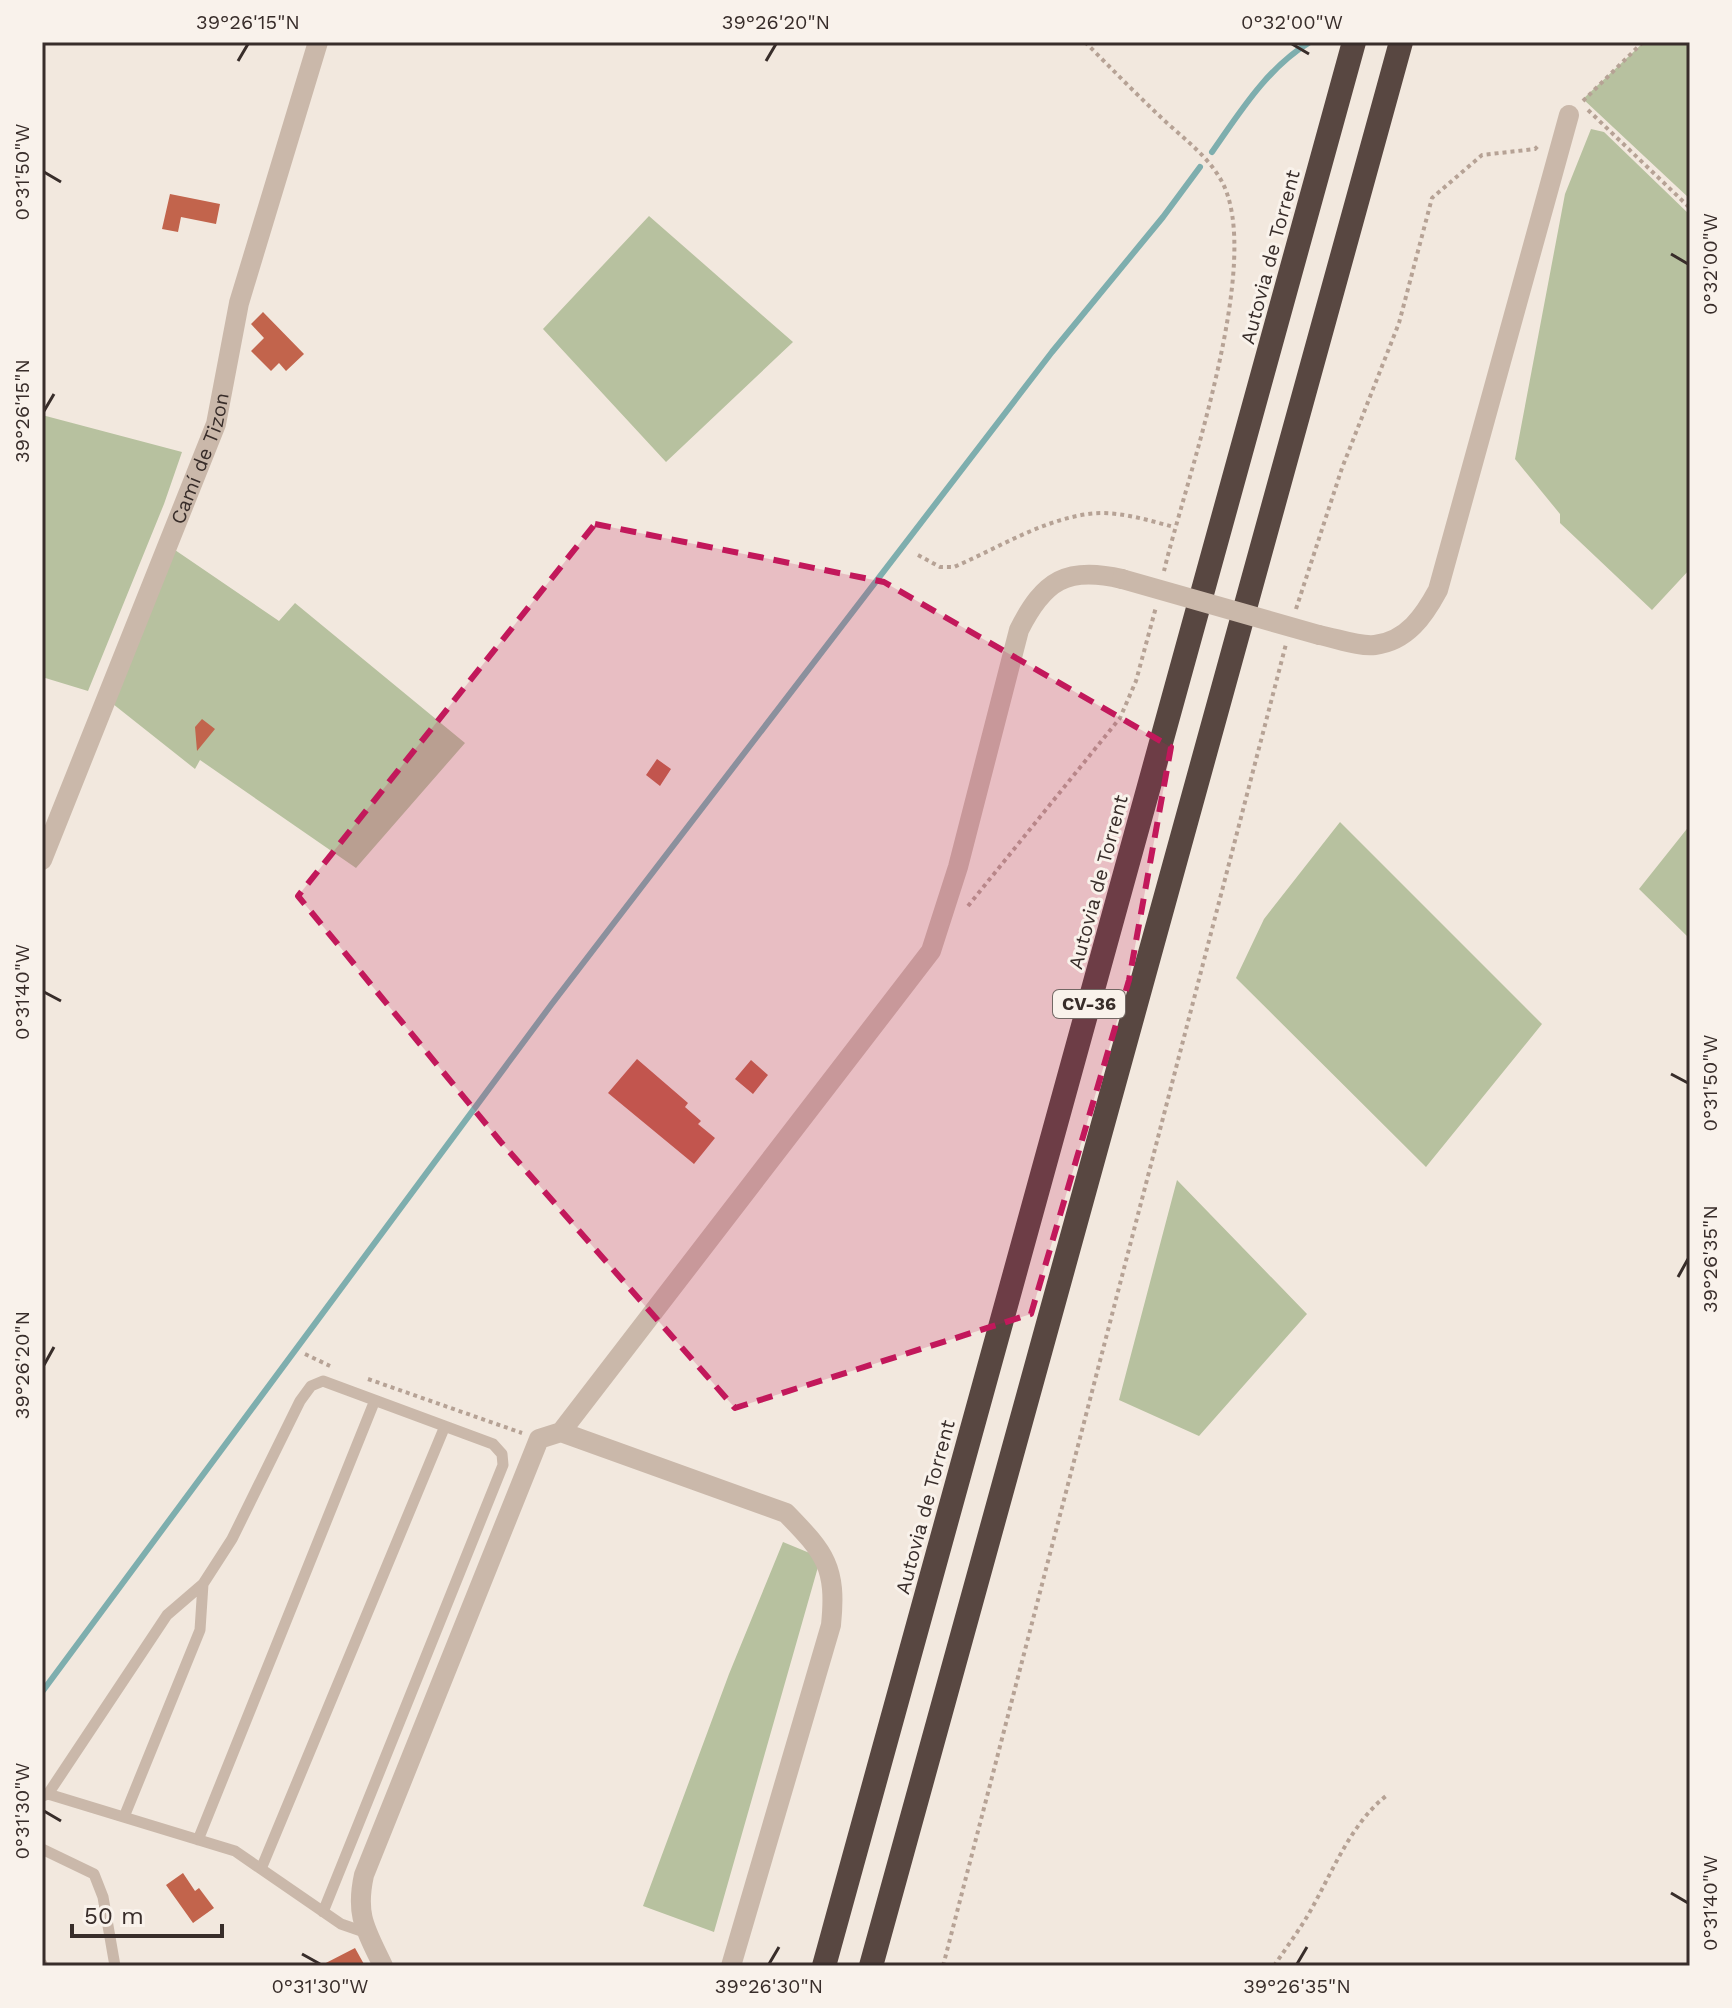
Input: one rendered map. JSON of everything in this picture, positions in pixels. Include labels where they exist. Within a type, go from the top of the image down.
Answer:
[{"type":"highway","name":"Autovia de Torrent","points":[[824,1966],[1354,42]]},
{"type":"highway","name":"CV-36","points":[[871,1966],[1401,42]]},
{"type":"street","name":"Camí de Tizon","points":[[42,860],[216,424],[239,303],[318,42]]},
{"type":"street","points":[[383,1966],[363,1924],[359,1899],[364,1875],[539,1439],[561,1432],[931,951],[958,867],[1019,630],[1033,603],[1051,585],[1077,574],[1099,574],[1319,635],[1373,646],[1403,636],[1426,612],[1438,590],[1575,109]]},
{"type":"street","points":[[561,1432],[786,1513],[813,1540],[829,1567],[834,1596],[831,1625],[731,1966]]},
{"type":"lane","points":[[323,1912],[503,1465],[502,1454],[493,1444],[323,1381],[311,1386],[300,1401],[275,1446],[232,1539],[203,1584],[167,1615],[45,1795],[235,1851],[323,1912],[341,1924],[367,1933]]},
{"type":"lane","points":[[198,1840],[375,1400]]},
{"type":"lane","points":[[261,1869],[445,1426]]},
{"type":"lane","points":[[124,1817],[200,1630],[203,1584]]},
{"type":"lane","points":[[42,1849],[94,1874],[103,1897],[115,1966]]},
{"type":"path","points":[[1085,42],[1213,168],[1223,183],[1234,223],[1232,294],[1214,386],[1161,583]]},
{"type":"path","points":[[1643,42],[1575,109],[1690,208]]},
{"type":"path","points":[[1292,619],[1342,468],[1399,323],[1432,198],[1482,155],[1535,149],[1544,140]]},
{"type":"path","points":[[918,555],[940,567],[954,567],[1046,525],[1090,513],[1131,516],[1174,527]]},
{"type":"path","points":[[961,915],[1120,718],[1140,667],[1158,597]]},
{"type":"path","points":[[943,1966],[1288,635]]},
{"type":"path","points":[[305,1354],[341,1370]]},
{"type":"path","points":[[355,1375],[539,1439]]},
{"type":"path","points":[[1274,1966],[1304,1921],[1353,1834],[1374,1806],[1386,1796]]},
{"type":"highlighted area","points":[[595,524],[884,582],[1171,747],[1129,980],[1031,1314],[735,1408],[500,1141],[298,896]]},
{"type":"green space","points":[[1644,42],[1690,42],[1690,199],[1583,99]]},
{"type":"green space","points":[[1591,129],[1604,132],[1690,215],[1690,569],[1652,610],[1560,523],[1560,514],[1515,459],[1565,194]]},
{"type":"green space","points":[[649,216],[793,342],[666,462],[543,329]]},
{"type":"green space","points":[[42,415],[182,452],[88,691],[42,677]]},
{"type":"green space","points":[[175,550],[279,621],[295,603],[465,743],[356,868],[200,760],[195,769],[113,704]]},
{"type":"green space","points":[[1340,822],[1542,1024],[1426,1167],[1236,978],[1264,919]]},
{"type":"green space","points":[[1690,825],[1690,939],[1639,889]]},
{"type":"green space","points":[[1177,1180],[1307,1314],[1199,1436],[1119,1400]]},
{"type":"green space","points":[[783,1542],[812,1554],[818,1567],[714,1932],[643,1906],[729,1674]]},
{"type":"building","points":[[170,194],[220,204],[216,224],[181,217],[178,232],[162,229]]},
{"type":"building","points":[[263,312],[304,354],[286,371],[279,363],[271,371],[251,351],[264,338],[251,324]]},
{"type":"building","points":[[202,719],[215,729],[197,751],[195,727]]},
{"type":"building","points":[[657,759],[671,769],[660,786],[646,775]]},
{"type":"building","points":[[637,1059],[688,1103],[685,1107],[701,1121],[698,1124],[715,1138],[694,1164],[608,1093]]},
{"type":"building","points":[[751,1060],[768,1075],[753,1094],[735,1079]]},
{"type":"building","points":[[183,1873],[195,1891],[199,1888],[214,1908],[193,1923],[166,1885]]},
{"type":"building","points":[[355,1948],[365,1966],[320,1966]]},
{"type":"waterway","points":[[1212,152],[1267,78],[1310,42]]},
{"type":"waterway","points":[[42,1692],[551,1005],[1052,352],[1200,167]]}]
